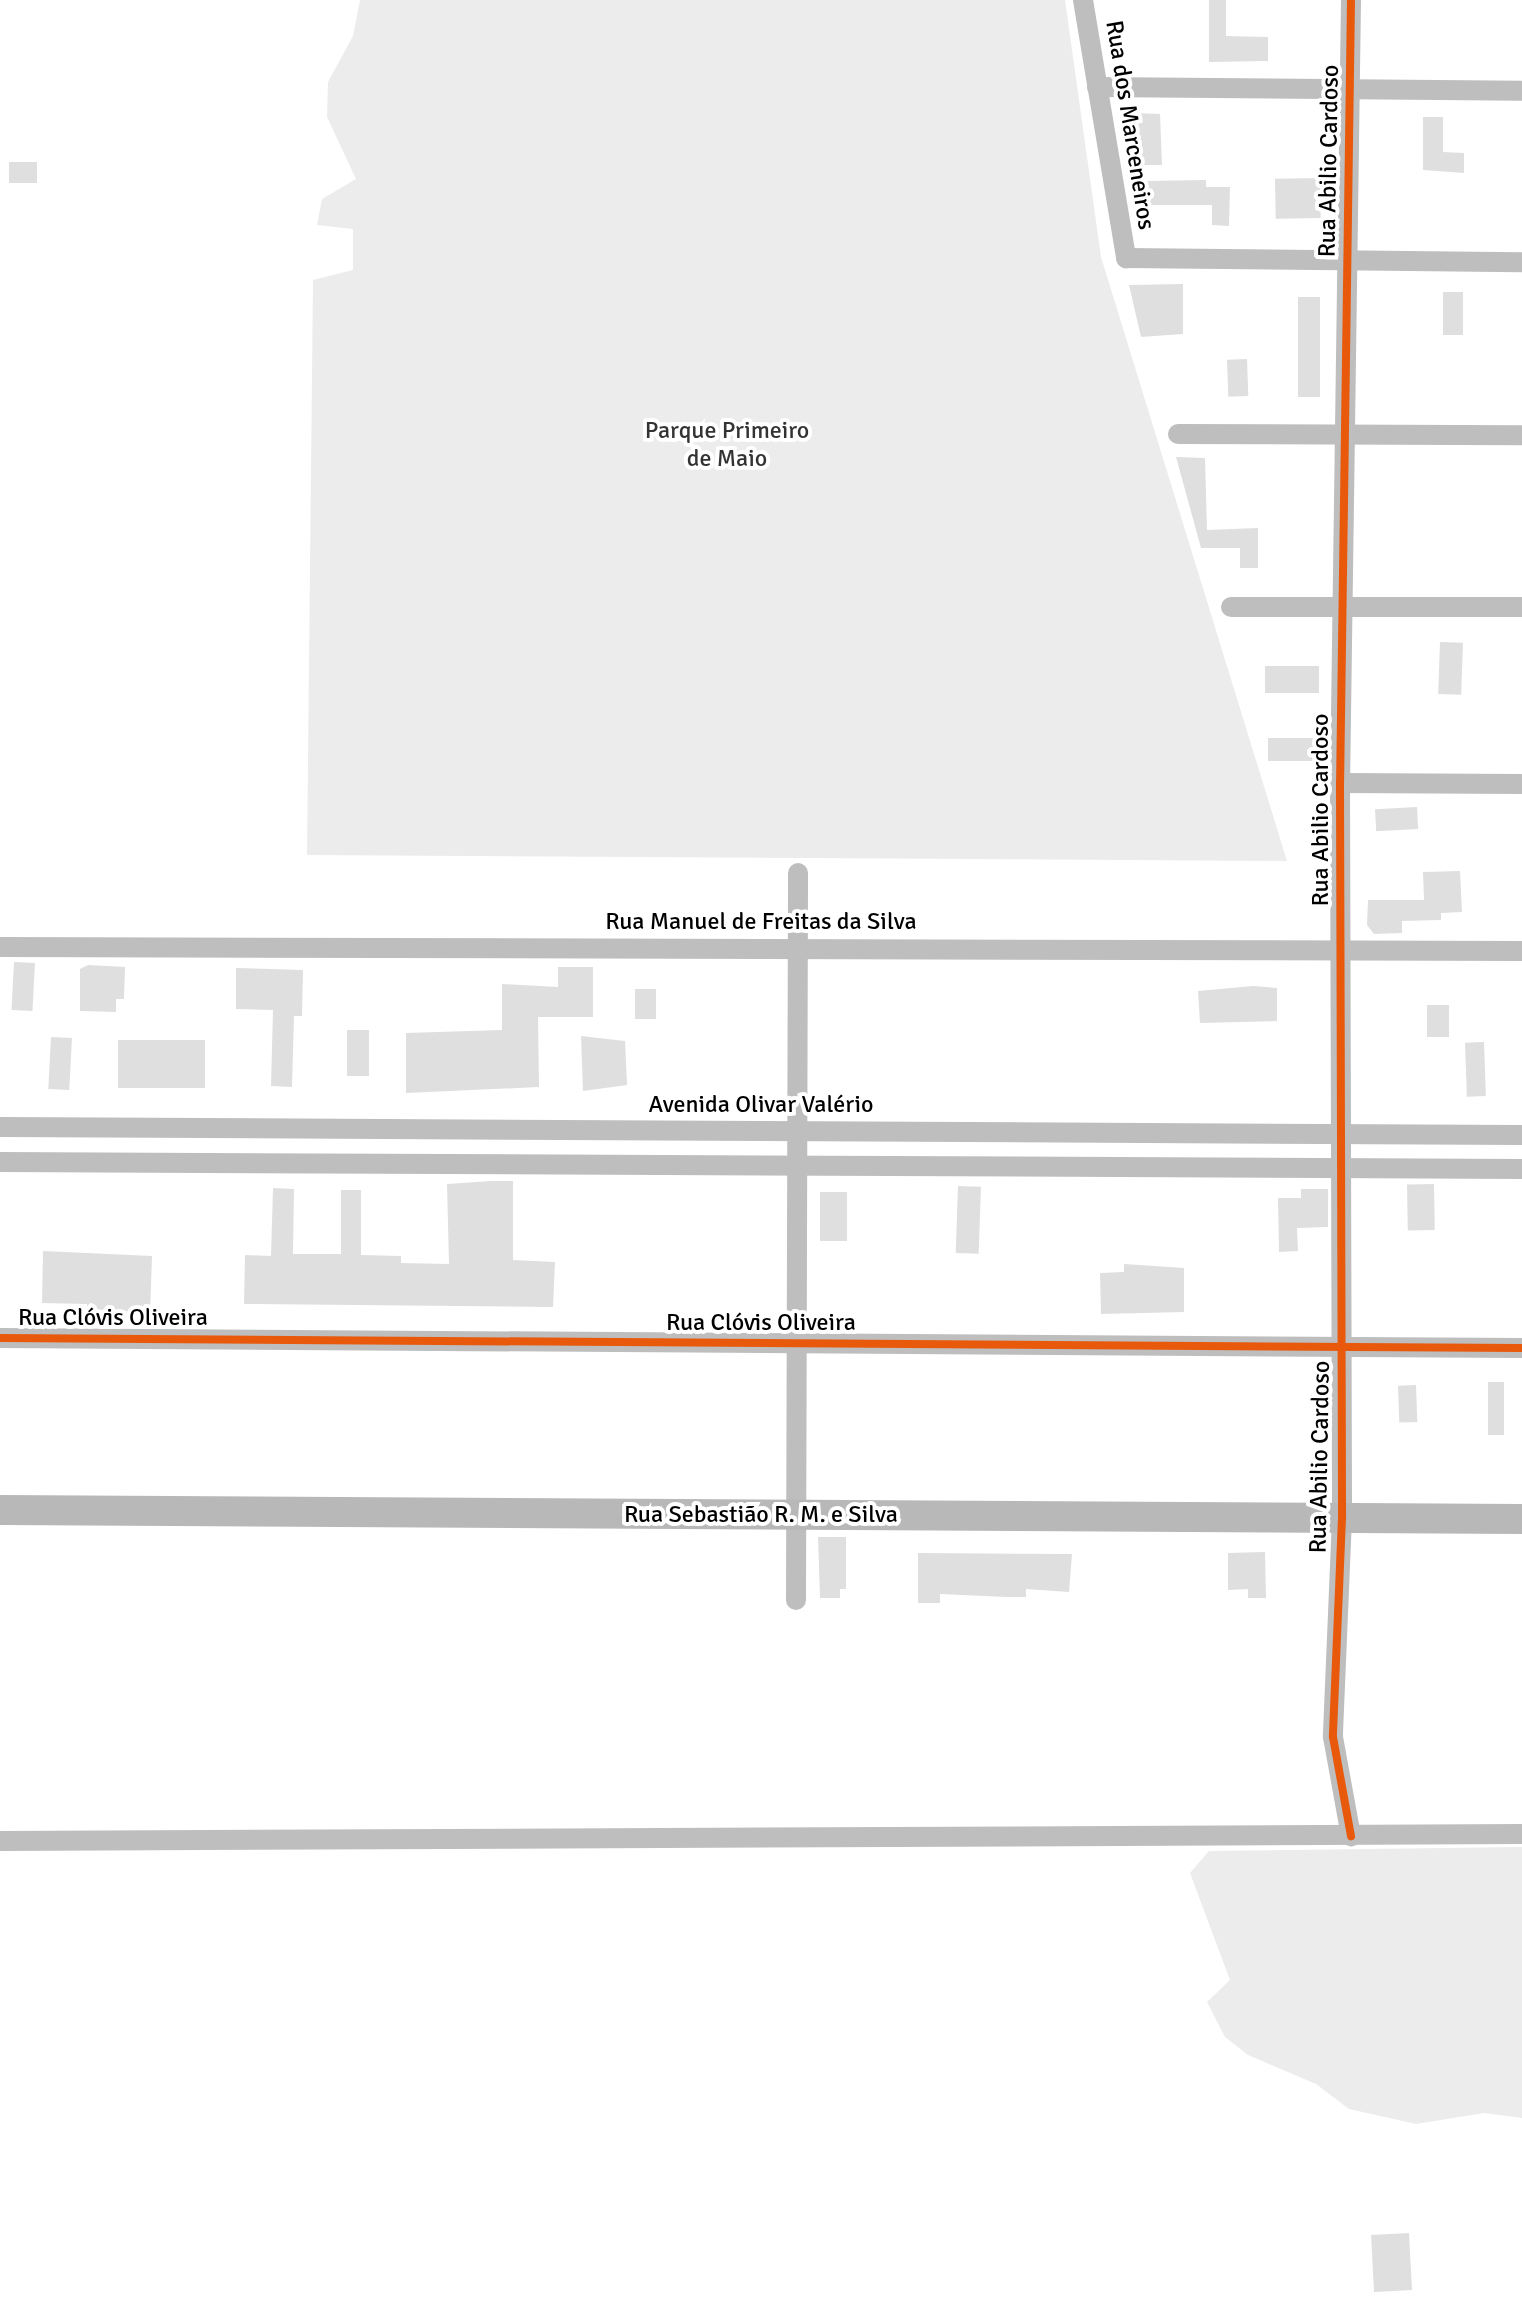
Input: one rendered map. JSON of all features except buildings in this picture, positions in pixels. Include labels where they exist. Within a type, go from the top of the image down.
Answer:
[{"type":"street","name":"Rua dos Marceneiros","points":[[1083,0],[1126,258],[1347,262]]},
{"type":"street","name":"Rua Abilio Cardoso","points":[[1351,0],[1340,783],[1342,1518],[1335,1619],[1333,1737],[1351,1836]]},
{"type":"street","points":[[1097,87],[1522,91]]},
{"type":"street","points":[[1347,262],[1522,262]]},
{"type":"street","points":[[1178,434],[1522,435]]},
{"type":"street","points":[[1231,607],[1522,607]]},
{"type":"street","points":[[1340,783],[1522,784]]},
{"type":"street","points":[[796,1600],[798,873]]},
{"type":"street","name":"Rua Manuel de Freitas da Silva","points":[[0,947],[1522,951]]},
{"type":"street","name":"Avenida Olivar Valério","points":[[0,1127],[1522,1135]]},
{"type":"street","points":[[0,1162],[799,1163],[1522,1169]]},
{"type":"street","name":"Rua Clóvis Oliveira","points":[[0,1338],[1522,1348]]},
{"type":"street","name":"Rua Sebastião R. M. e Silva","points":[[0,1510],[1522,1519]]},
{"type":"street","points":[[0,1841],[1522,1834]]},
{"type":"green space","name":"Parque Primeiro de Maio","points":[[360,0],[1065,0],[1101,257],[1287,861],[307,855],[313,280],[353,270],[353,229],[317,225],[322,199],[356,179],[327,117],[328,82],[353,36]]},
{"type":"green space","points":[[1522,1847],[1522,2118],[1484,2113],[1416,2124],[1349,2109],[1316,2084],[1248,2055],[1225,2037],[1207,2002],[1230,1980],[1190,1873],[1209,1851]]},
{"type":"cycle path","points":[[1351,0],[1340,783],[1342,1518],[1333,1737],[1351,1836]]},
{"type":"cycle path","points":[[0,1338],[1522,1348]]}]
